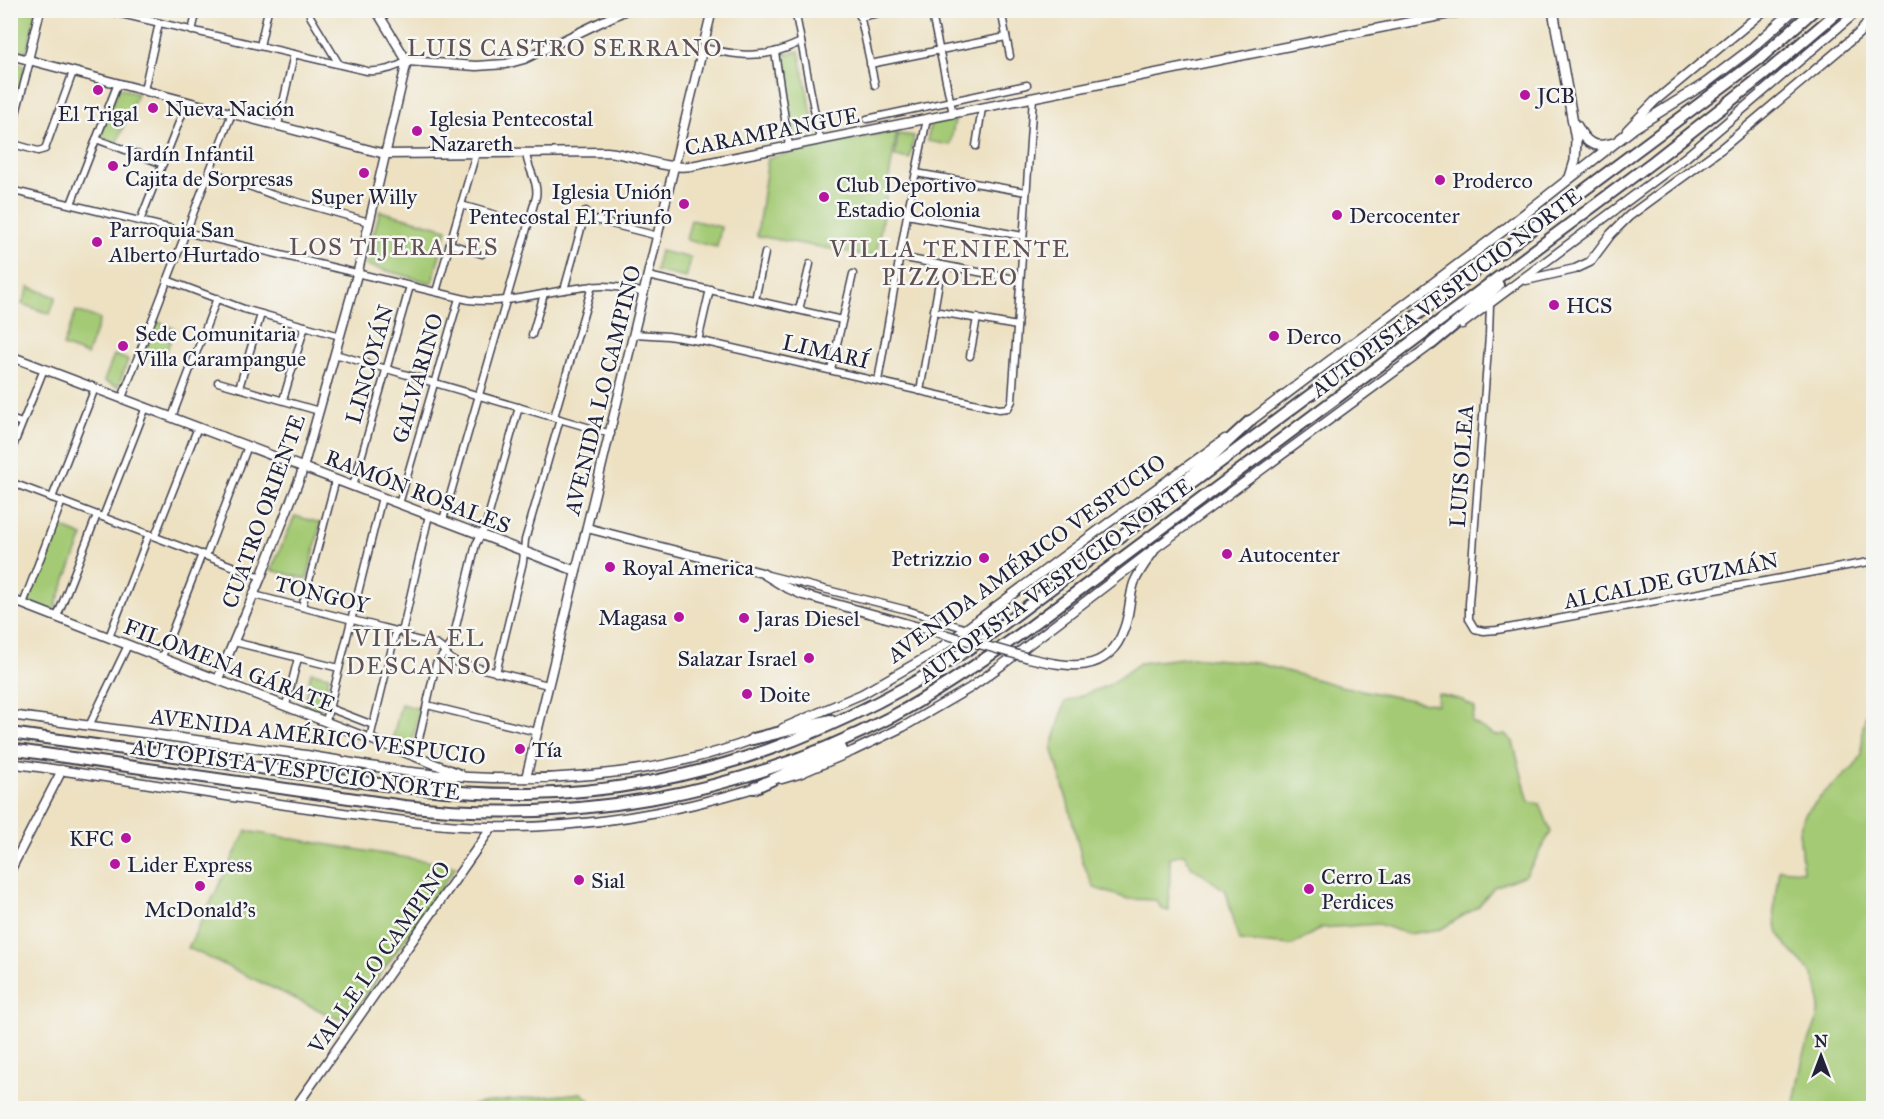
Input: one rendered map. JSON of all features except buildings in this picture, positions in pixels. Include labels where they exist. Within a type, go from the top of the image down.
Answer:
[{"type":"highway","name":"AUTOPISTA VESPUCIO NORTE","points":[[10,733],[407,788],[473,793],[531,794],[606,788],[704,770],[800,738],[881,702],[969,649],[1758,60],[1814,10]]},
{"type":"highway","name":"AUTOPISTA VESPUCIO NORTE","points":[[10,749],[328,796],[415,807],[482,812],[546,811],[644,800],[716,784],[800,757],[854,735],[894,715],[952,681],[1023,632],[1654,161],[1766,73],[1840,10]]},
{"type":"highway","points":[[1431,345],[1534,250]]},
{"type":"highway","points":[[1149,516],[1189,475],[1250,421]]},
{"type":"highway","points":[[753,739],[824,722],[881,702]]},
{"type":"highway","points":[[754,788],[845,746],[894,715]]},
{"type":"main road","points":[[29,60],[40,10]]},
{"type":"main road","points":[[376,10],[407,61],[476,66],[506,64],[524,59],[626,10]]},
{"type":"main road","name":"AVENIDA LO CAMPINO","points":[[526,778],[712,10]]},
{"type":"main road","name":"CARAMPANGUE","points":[[11,56],[385,154],[615,152],[674,168],[1033,99],[1470,10]]},
{"type":"main road","points":[[1553,10],[1573,115],[1576,151],[1569,180]]},
{"type":"main road","name":"AVENIDA AMÉRICO VESPUCIO","points":[[1616,142],[1655,101],[1765,10]]},
{"type":"main road","name":"AVENIDA AMÉRICO VESPUCIO","points":[[10,715],[304,755],[392,770],[470,777],[526,778],[632,769],[688,758],[753,739],[862,694],[921,661],[967,629],[1250,421],[1569,180],[1642,122],[1694,92],[1747,52],[1794,10]]},
{"type":"main road","points":[[10,763],[403,822],[492,827],[580,823],[640,815],[698,803],[799,774],[903,728],[996,670],[1158,546],[1520,282],[1686,157],[1860,10]]},
{"type":"main road","points":[[1520,282],[1579,268],[1590,262],[1611,234],[1629,216],[1722,148],[1858,34],[1866,25],[1870,10]]},
{"type":"main road","name":"CUATRO ORIENTE","points":[[218,679],[254,595],[303,466],[357,273],[407,61]]},
{"type":"main road","points":[[1573,115],[1582,135],[1588,142],[1599,145],[1616,142]]},
{"type":"main road","name":"RAMÓN ROSALES","points":[[10,356],[576,571]]},
{"type":"main road","points":[[587,528],[762,573],[785,588],[803,595],[1029,658],[1076,666],[1093,663],[1108,654],[1117,643],[1124,630],[1135,581],[1158,546]]},
{"type":"main road","name":"FILOMENA GÁRATE","points":[[10,599],[470,777]]},
{"type":"main road","points":[[10,871],[62,770]]},
{"type":"main road","name":"VALLE LO CAMPINO","points":[[295,1108],[492,827]]},
{"type":"street","points":[[104,10],[126,13],[192,31],[367,71],[393,69],[407,61]]},
{"type":"street","points":[[192,31],[196,10]]},
{"type":"street","points":[[260,46],[268,10]]},
{"type":"street","points":[[795,10],[820,140]]},
{"type":"street","points":[[875,85],[860,14],[892,10]]},
{"type":"street","points":[[930,10],[952,114]]},
{"type":"street","points":[[1000,10],[1010,56]]},
{"type":"street","points":[[310,16],[339,64]]},
{"type":"street","points":[[144,90],[159,23]]},
{"type":"street","points":[[870,64],[1006,37]]},
{"type":"street","points":[[703,48],[728,54],[750,55],[775,52],[801,42]]},
{"type":"street","points":[[775,52],[789,146]]},
{"type":"street","points":[[278,125],[294,54]]},
{"type":"street","points":[[10,136],[29,60]]},
{"type":"street","points":[[10,142],[38,151],[44,151],[47,148],[74,72]]},
{"type":"street","points":[[71,204],[117,83]]},
{"type":"street","name":"CARAMPANGUE","points":[[867,119],[1027,85]]},
{"type":"street","points":[[934,311],[1017,326],[1033,99]]},
{"type":"street","points":[[140,220],[187,102]]},
{"type":"street","points":[[976,146],[982,108]]},
{"type":"street","points":[[122,398],[232,113]]},
{"type":"street","points":[[878,381],[907,215],[927,119]]},
{"type":"street","points":[[96,139],[163,164]]},
{"type":"street","points":[[436,292],[476,153]]},
{"type":"street","points":[[443,520],[537,194],[537,186],[527,164],[526,153]]},
{"type":"street","points":[[209,171],[284,199],[369,222]]},
{"type":"street","points":[[916,173],[1026,192]]},
{"type":"street","points":[[10,190],[459,298],[488,302],[506,301],[592,286],[618,286],[644,293]]},
{"type":"street","points":[[461,205],[496,215]]},
{"type":"street","points":[[564,290],[585,214],[658,236]]},
{"type":"street","points":[[907,215],[1023,236]]},
{"type":"street","points":[[450,244],[482,254]]},
{"type":"street","points":[[755,300],[765,253]]},
{"type":"street","points":[[900,257],[1020,280]]},
{"type":"street","points":[[799,310],[810,264]]},
{"type":"street","points":[[920,391],[942,265]]},
{"type":"street","points":[[831,370],[853,274]]},
{"type":"street","points":[[648,276],[842,320]]},
{"type":"street","points":[[167,280],[261,314],[340,336]]},
{"type":"street","name":"LINCOYÁN","points":[[353,486],[410,286]]},
{"type":"street","points":[[496,672],[523,562],[525,540],[592,286]]},
{"type":"street","points":[[698,341],[710,289]]},
{"type":"street","points":[[532,335],[544,294]]},
{"type":"street","points":[[172,417],[217,298]]},
{"type":"street","name":"GALVARINO","points":[[399,504],[459,298]]},
{"type":"street","name":"LUIS OLEA","points":[[1475,629],[1469,619],[1469,604],[1490,304]]},
{"type":"street","points":[[238,388],[261,314]]},
{"type":"street","points":[[970,356],[976,318]]},
{"type":"street","points":[[283,400],[305,326]]},
{"type":"street","name":"LIMARÍ","points":[[634,334],[698,341],[999,409],[1008,408],[1012,401],[1017,326]]},
{"type":"street","points":[[335,354],[610,434]]},
{"type":"street","points":[[10,454],[44,369]]},
{"type":"street","points":[[218,382],[319,411]]},
{"type":"street","points":[[52,498],[95,388]]},
{"type":"street","points":[[57,617],[146,407]]},
{"type":"street","points":[[415,756],[436,664],[452,643],[476,544],[485,528],[519,407]]},
{"type":"street","points":[[10,419],[22,423]]},
{"type":"street","points":[[109,637],[198,427]]},
{"type":"street","points":[[162,657],[248,446]]},
{"type":"street","points":[[302,607],[336,479]]},
{"type":"street","points":[[10,482],[261,577]]},
{"type":"street","points":[[326,721],[382,497]]},
{"type":"street","points":[[23,604],[62,501]]},
{"type":"street","points":[[370,738],[398,631],[403,628],[429,515]]},
{"type":"street","name":"ALCALDE GUZMÁN","points":[[1475,629],[1497,630],[1874,561]]},
{"type":"street","points":[[762,573],[907,610],[967,629]]},
{"type":"street","name":"TONGOY","points":[[254,595],[398,631],[405,637],[436,645],[455,662],[548,686]]},
{"type":"street","points":[[234,642],[339,668]]},
{"type":"street","points":[[89,726],[129,645]]},
{"type":"street","points":[[286,705],[298,658]]},
{"type":"street","points":[[427,705],[537,732]]},
{"type":"street","points":[[329,708],[373,725]]},
{"type":"green space","points":[[14,11],[36,11],[27,52],[11,47],[11,24]]},
{"type":"green space","points":[[799,51],[816,134],[795,138],[780,57]]},
{"type":"green space","points":[[11,61],[25,66],[11,127]]},
{"type":"green space","points":[[119,87],[137,94],[116,144],[100,137]]},
{"type":"green space","points":[[955,120],[950,145],[927,141],[931,123]]},
{"type":"green space","name":"Club Deportivo Estadio Colonia","points":[[897,130],[876,257],[757,236],[768,158]]},
{"type":"green space","points":[[898,134],[914,136],[910,159],[895,156]]},
{"type":"green space","points":[[380,211],[447,229],[432,283],[365,265]]},
{"type":"green space","points":[[691,220],[721,227],[717,247],[686,240]]},
{"type":"green space","points":[[660,251],[691,258],[686,278],[655,271]]},
{"type":"green space","points":[[29,287],[56,297],[50,314],[22,304]]},
{"type":"green space","points":[[76,311],[100,319],[87,355],[63,346]]},
{"type":"green space","points":[[156,321],[175,329],[164,357],[144,349]]},
{"type":"green space","points":[[114,355],[128,360],[118,387],[104,381]]},
{"type":"green space","points":[[295,516],[321,523],[307,579],[271,570]]},
{"type":"green space","points":[[58,526],[83,536],[53,612],[28,602]]},
{"type":"green space","points":[[1191,657],[1257,663],[1340,686],[1437,705],[1438,694],[1462,700],[1475,708],[1472,722],[1495,736],[1505,734],[1513,742],[1529,802],[1540,804],[1551,832],[1526,875],[1494,887],[1478,907],[1441,929],[1408,934],[1378,924],[1321,928],[1293,945],[1239,941],[1226,891],[1191,866],[1184,854],[1170,857],[1169,911],[1162,909],[1156,900],[1128,899],[1094,888],[1082,860],[1052,747],[1065,702],[1109,685],[1140,663]]},
{"type":"green space","points":[[311,672],[329,676],[322,710],[304,706]]},
{"type":"green space","points":[[1873,691],[1873,1108],[1793,1108],[1805,1051],[1818,1014],[1819,997],[1812,975],[1786,946],[1777,928],[1774,906],[1779,869],[1803,871],[1799,831],[1805,814],[1825,792],[1854,767],[1862,755],[1863,726]]},
{"type":"green space","points":[[401,704],[420,709],[412,742],[393,737]]},
{"type":"green space","points":[[246,831],[456,866],[351,1016],[338,1019],[188,948]]},
{"type":"green space","points":[[581,1093],[600,1108],[462,1108],[481,1103]]},
{"type":"place","name":"El Trigal","points":[[98,90]]},
{"type":"place","name":"JCB","points":[[1525,95]]},
{"type":"place","name":"Nueva Nación","points":[[153,108]]},
{"type":"place","name":"Iglesia Pentecostal Nazareth","points":[[417,131]]},
{"type":"place","name":"Jardín Infantil Cajita de Sorpresas","points":[[113,166]]},
{"type":"place","name":"Super Willy","points":[[364,173]]},
{"type":"place","name":"Proderco","points":[[1440,180]]},
{"type":"place","name":"Club Deportivo Estadio Colonia","points":[[824,197]]},
{"type":"place","name":"Iglesia Unión Pentecostal El Triunfo","points":[[684,204]]},
{"type":"place","name":"Dercocenter","points":[[1337,215]]},
{"type":"place","name":"Parroquia San Alberto Hurtado","points":[[97,242]]},
{"type":"place","name":"HCS","points":[[1554,305]]},
{"type":"place","name":"Derco","points":[[1274,336]]},
{"type":"place","name":"Sede Comunitaria Villa Carampangue","points":[[123,346]]},
{"type":"place","name":"Autocenter","points":[[1227,554]]},
{"type":"place","name":"Petrizzio","points":[[984,558]]},
{"type":"place","name":"Royal America","points":[[610,567]]},
{"type":"place","name":"Magasa","points":[[679,617]]},
{"type":"place","name":"Jaras Diesel","points":[[744,618]]},
{"type":"place","name":"Salazar Israel","points":[[809,658]]},
{"type":"place","name":"Doite","points":[[747,694]]},
{"type":"place","name":"Tía","points":[[520,749]]},
{"type":"place","name":"KFC","points":[[126,838]]},
{"type":"place","name":"Lider Express","points":[[115,864]]},
{"type":"place","name":"Sial","points":[[579,880]]},
{"type":"place","name":"McDonald's","points":[[200,886]]},
{"type":"place","name":"Cerro Las Perdices","points":[[1309,889]]},
{"type":"district","name":"LUIS CASTRO SERRANO","points":[[565,48]]},
{"type":"district","name":"LOS TIJERALES","points":[[394,247]]},
{"type":"district","name":"VILLA TENIENTE PIZZOLEO","points":[[950,263]]},
{"type":"district","name":"VILLA EL DESCANSO","points":[[419,652]]}]
